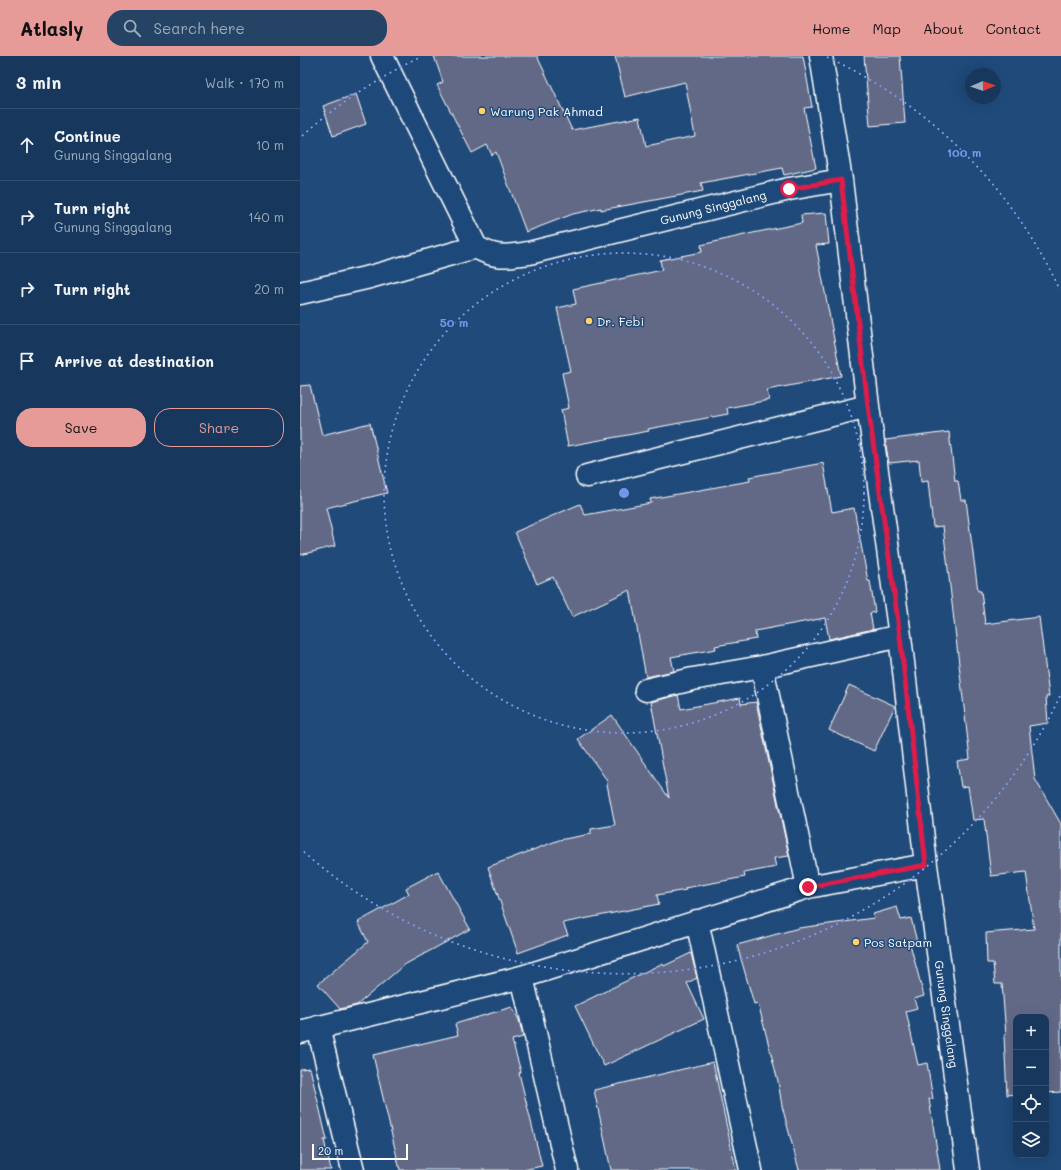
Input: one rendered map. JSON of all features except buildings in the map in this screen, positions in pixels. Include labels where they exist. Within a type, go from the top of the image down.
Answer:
[{"type":"street","points":[[300,293],[370,277],[476,247],[382,56]]},
{"type":"street","points":[[821,56],[841,180]]},
{"type":"street","name":"Gunung Singgalang","points":[[476,247],[486,253],[501,256],[529,253],[789,189],[841,180],[868,406],[900,636],[926,865],[968,1170]]},
{"type":"street","points":[[587,476],[868,406]]},
{"type":"street","points":[[646,690],[693,679],[762,667],[900,636]]},
{"type":"street","points":[[762,667],[808,887]]},
{"type":"street","points":[[353,1170],[309,1030],[522,977],[808,887],[926,865]]},
{"type":"street","points":[[697,921],[751,1170]]},
{"type":"street","points":[[522,977],[567,1170]]},
{"type":"place","name":"Warung Pak Ahmad","points":[[482,111]]},
{"type":"place","name":"Dr. Febi","points":[[589,321]]},
{"type":"place","name":"Pos Satpam","points":[[856,942]]},
{"type":"route","points":[[789,189],[841,180],[868,406],[900,636],[926,865],[808,887]]}]
